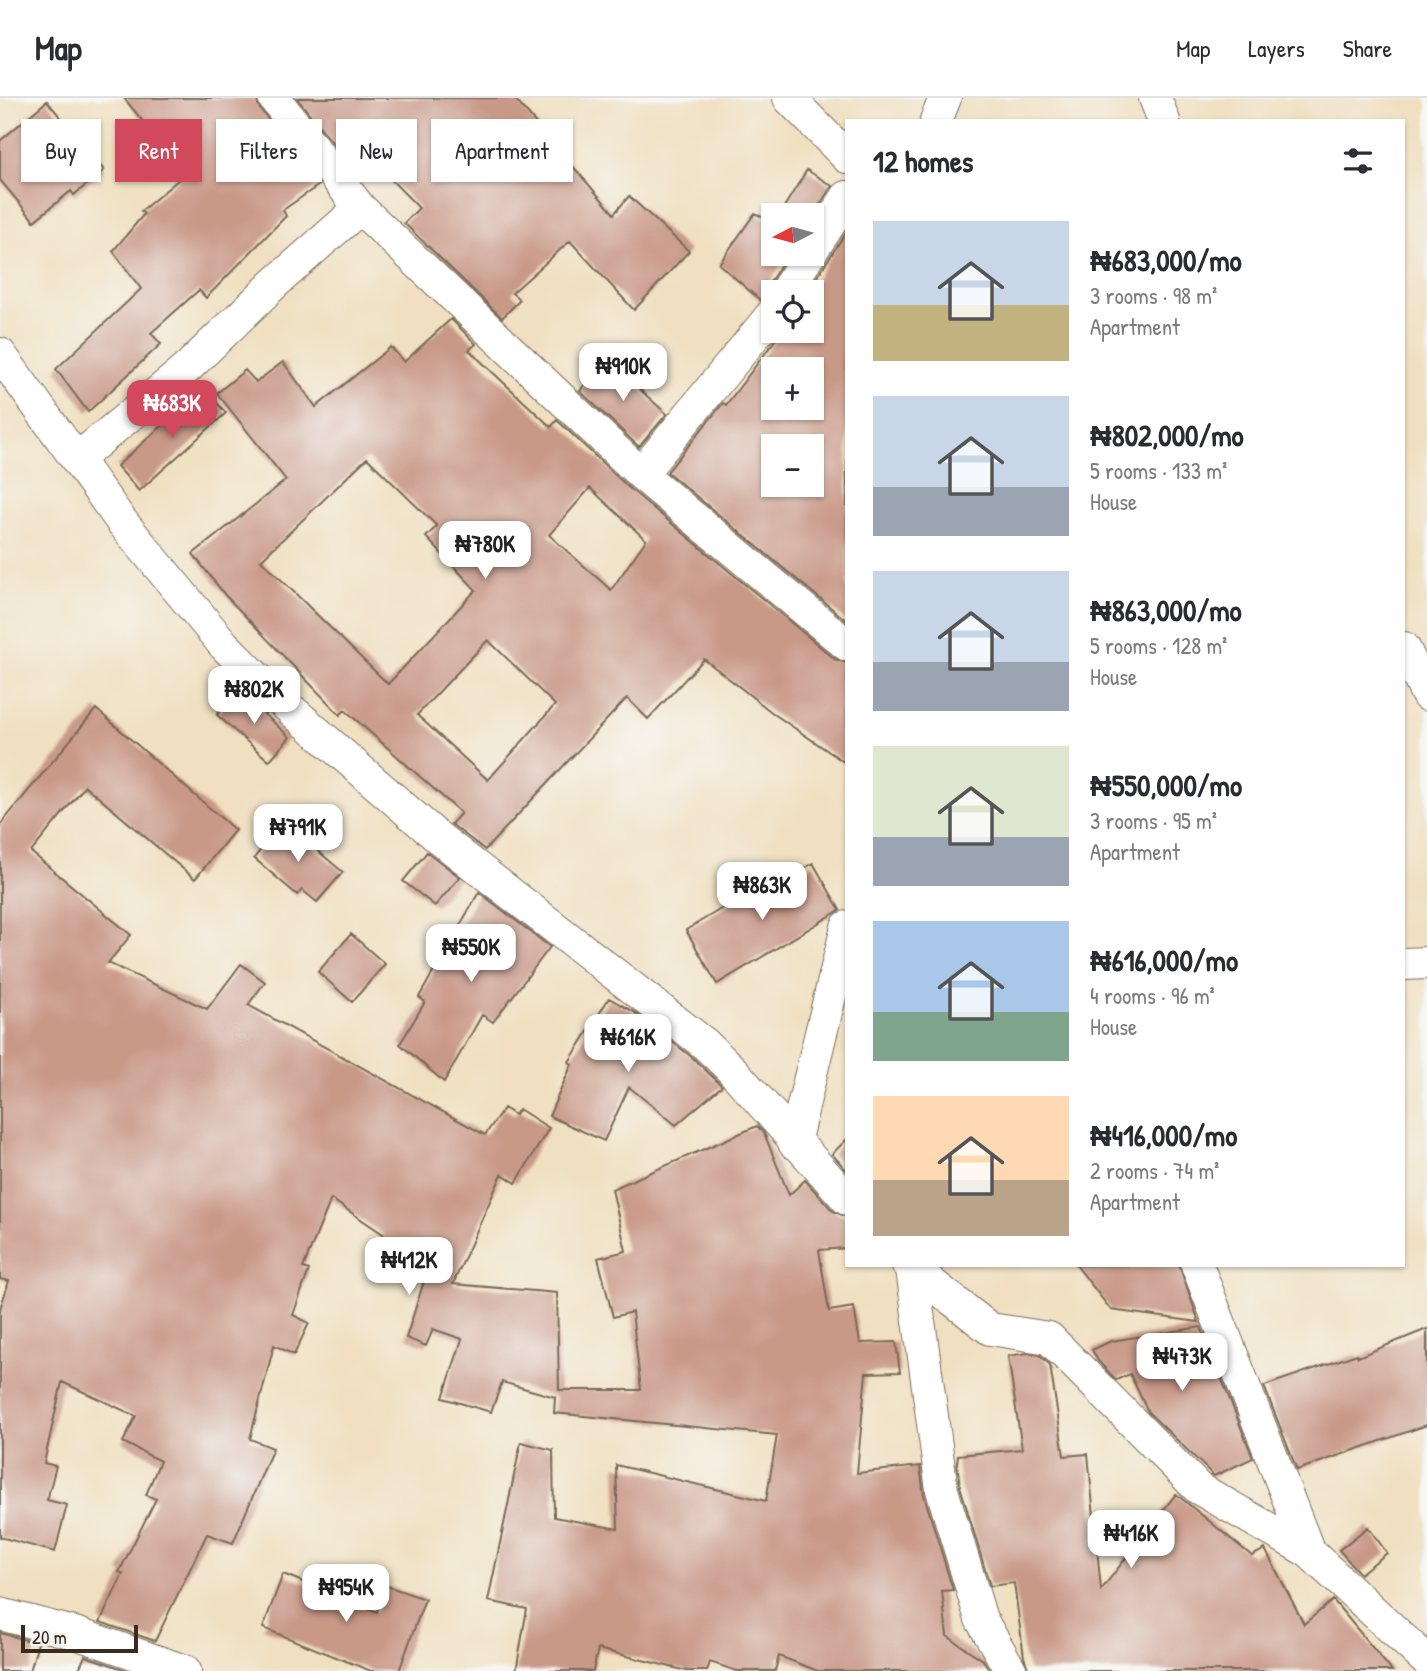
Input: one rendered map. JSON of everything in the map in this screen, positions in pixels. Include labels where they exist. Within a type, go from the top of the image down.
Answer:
[{"type":"street","points":[[274,98],[360,208],[641,474],[845,643]]},
{"type":"street","points":[[789,98],[845,155]]},
{"type":"street","points":[[937,119],[945,98]]},
{"type":"street","points":[[1155,98],[1163,119]]},
{"type":"street","points":[[794,280],[845,200]]},
{"type":"street","points":[[77,459],[186,369],[275,283],[360,208]]},
{"type":"street","points":[[641,474],[761,328]]},
{"type":"street","points":[[0,354],[122,522],[224,645],[272,693],[435,835],[705,1044],[733,1070],[794,1143],[845,1197]]},
{"type":"street","points":[[1405,650],[1427,695]]},
{"type":"street","points":[[794,1143],[845,936]]},
{"type":"street","points":[[1405,964],[1427,963]]},
{"type":"street","points":[[910,1267],[990,1329],[1049,1338],[1198,1488],[1309,1552],[1427,1661]]},
{"type":"street","points":[[910,1267],[942,1490],[981,1619],[1011,1671]]},
{"type":"street","points":[[1198,1267],[1309,1552]]},
{"type":"street","points":[[0,1614],[78,1634],[185,1671]]},
{"type":"building","points":[[124,98],[256,98],[268,119],[216,119],[216,182],[317,182],[319,185],[283,210],[286,216],[206,298],[199,290],[151,333],[161,344],[88,412],[56,369],[141,289],[113,251],[144,214],[141,211],[175,182],[202,182],[202,119],[141,119]]},
{"type":"building","points":[[297,98],[514,98],[532,119],[431,119],[431,182],[573,182],[573,166],[614,214],[629,196],[689,251],[634,310],[570,241],[512,293],[520,300],[502,318],[404,223],[419,208],[393,182],[417,182],[417,119],[336,119],[336,147],[322,130],[322,119],[314,119]]},
{"type":"building","points":[[47,101],[62,119],[26,119]]},
{"type":"building","points":[[21,123],[21,182],[90,182],[74,195],[71,191],[34,221],[0,180],[0,141]]},
{"type":"building","points":[[807,170],[832,186],[821,203],[786,203]]},
{"type":"building","points":[[755,213],[761,216],[761,266],[780,266],[771,280],[761,280],[761,299],[719,264]]},
{"type":"building","points":[[845,234],[845,619],[667,472],[723,403],[726,405],[761,359],[761,420],[824,420],[824,357],[762,357],[773,343],[824,343],[824,280],[815,280]]},
{"type":"building","points":[[451,319],[476,344],[469,350],[551,427],[557,420],[629,488],[835,659],[845,662],[845,763],[774,714],[704,659],[648,719],[627,698],[485,850],[451,824],[461,813],[345,710],[340,715],[225,595],[193,554],[286,480],[217,393],[245,370],[256,382],[283,362],[316,407],[391,347],[404,362]],"holes":[[[367,458],[437,526],[426,537],[476,590],[388,684],[261,560]],[[590,488],[646,540],[611,590],[549,535]],[[488,640],[555,705],[488,780],[417,715]]]},
{"type":"building","points":[[605,358],[667,414],[639,447],[580,391]]},
{"type":"building","points":[[204,388],[226,413],[139,491],[117,466]]},
{"type":"building","points":[[238,691],[290,737],[269,761],[217,715]]},
{"type":"building","points":[[96,709],[235,830],[195,879],[85,786],[31,852],[131,935],[108,963],[207,1009],[241,964],[265,982],[248,1005],[485,1135],[504,1108],[515,1115],[519,1109],[549,1128],[516,1183],[502,1174],[453,1284],[557,1293],[559,1390],[641,1390],[632,1312],[613,1317],[598,1258],[626,1251],[612,1189],[757,1126],[764,1133],[789,1195],[805,1180],[833,1211],[845,1216],[845,1248],[819,1250],[829,1311],[854,1307],[860,1343],[896,1342],[900,1372],[866,1373],[857,1473],[920,1466],[924,1495],[953,1590],[942,1591],[947,1636],[983,1660],[990,1671],[818,1671],[779,1656],[775,1671],[737,1671],[710,1662],[707,1671],[687,1671],[598,1649],[593,1671],[516,1671],[527,1609],[488,1601],[521,1442],[553,1450],[554,1517],[618,1529],[616,1465],[766,1501],[777,1435],[554,1413],[555,1397],[502,1382],[491,1412],[443,1398],[462,1339],[433,1329],[426,1346],[406,1338],[424,1281],[405,1274],[409,1262],[378,1252],[383,1234],[331,1199],[303,1268],[309,1270],[293,1315],[309,1323],[294,1355],[274,1345],[250,1439],[273,1448],[233,1543],[207,1534],[155,1641],[100,1622],[123,1574],[119,1572],[156,1499],[146,1495],[160,1461],[123,1442],[136,1416],[62,1382],[44,1463],[56,1466],[47,1500],[67,1505],[55,1552],[0,1537],[0,1309],[9,1281],[0,1279],[0,825]]},
{"type":"building","points":[[283,822],[343,872],[317,902],[302,890],[297,895],[254,858]]},
{"type":"building","points":[[427,852],[460,877],[435,906],[403,881]]},
{"type":"building","points":[[813,863],[840,910],[717,984],[686,930],[766,882],[770,888]]},
{"type":"building","points":[[479,892],[550,947],[493,1022],[482,1015],[444,1082],[400,1044],[425,1002],[419,997]]},
{"type":"building","points":[[351,934],[385,964],[352,1002],[318,972]]},
{"type":"building","points":[[609,998],[634,1012],[693,1058],[722,1086],[676,1125],[629,1087],[604,1141],[549,1116],[572,1064],[569,1062]]},
{"type":"building","points":[[845,1141],[845,1169],[832,1154]]},
{"type":"building","points":[[1078,1267],[1180,1267],[1199,1322],[1111,1310]]},
{"type":"building","points":[[1201,1327],[1253,1458],[1214,1476],[1148,1412],[1130,1374],[1116,1380],[1098,1361],[1092,1350],[1111,1341]]},
{"type":"building","points":[[1427,1329],[1427,1425],[1297,1470],[1264,1386],[1357,1354],[1358,1357]]},
{"type":"building","points":[[1028,1353],[1040,1355],[1050,1365],[1064,1456],[1088,1454],[1101,1590],[1176,1494],[1252,1556],[1265,1549],[1304,1624],[1333,1600],[1392,1671],[1029,1671],[1024,1657],[1014,1583],[990,1586],[960,1486],[957,1462],[958,1455],[1022,1449],[1008,1356]]},
{"type":"building","points":[[1368,1527],[1387,1553],[1360,1574],[1339,1550]]},
{"type":"building","points":[[283,1574],[377,1612],[387,1586],[425,1599],[399,1671],[371,1671],[263,1628]]},
{"type":"building","points":[[0,1633],[38,1643],[30,1671],[0,1671]]},
{"type":"building","points":[[85,1656],[129,1671],[78,1671]]}]
